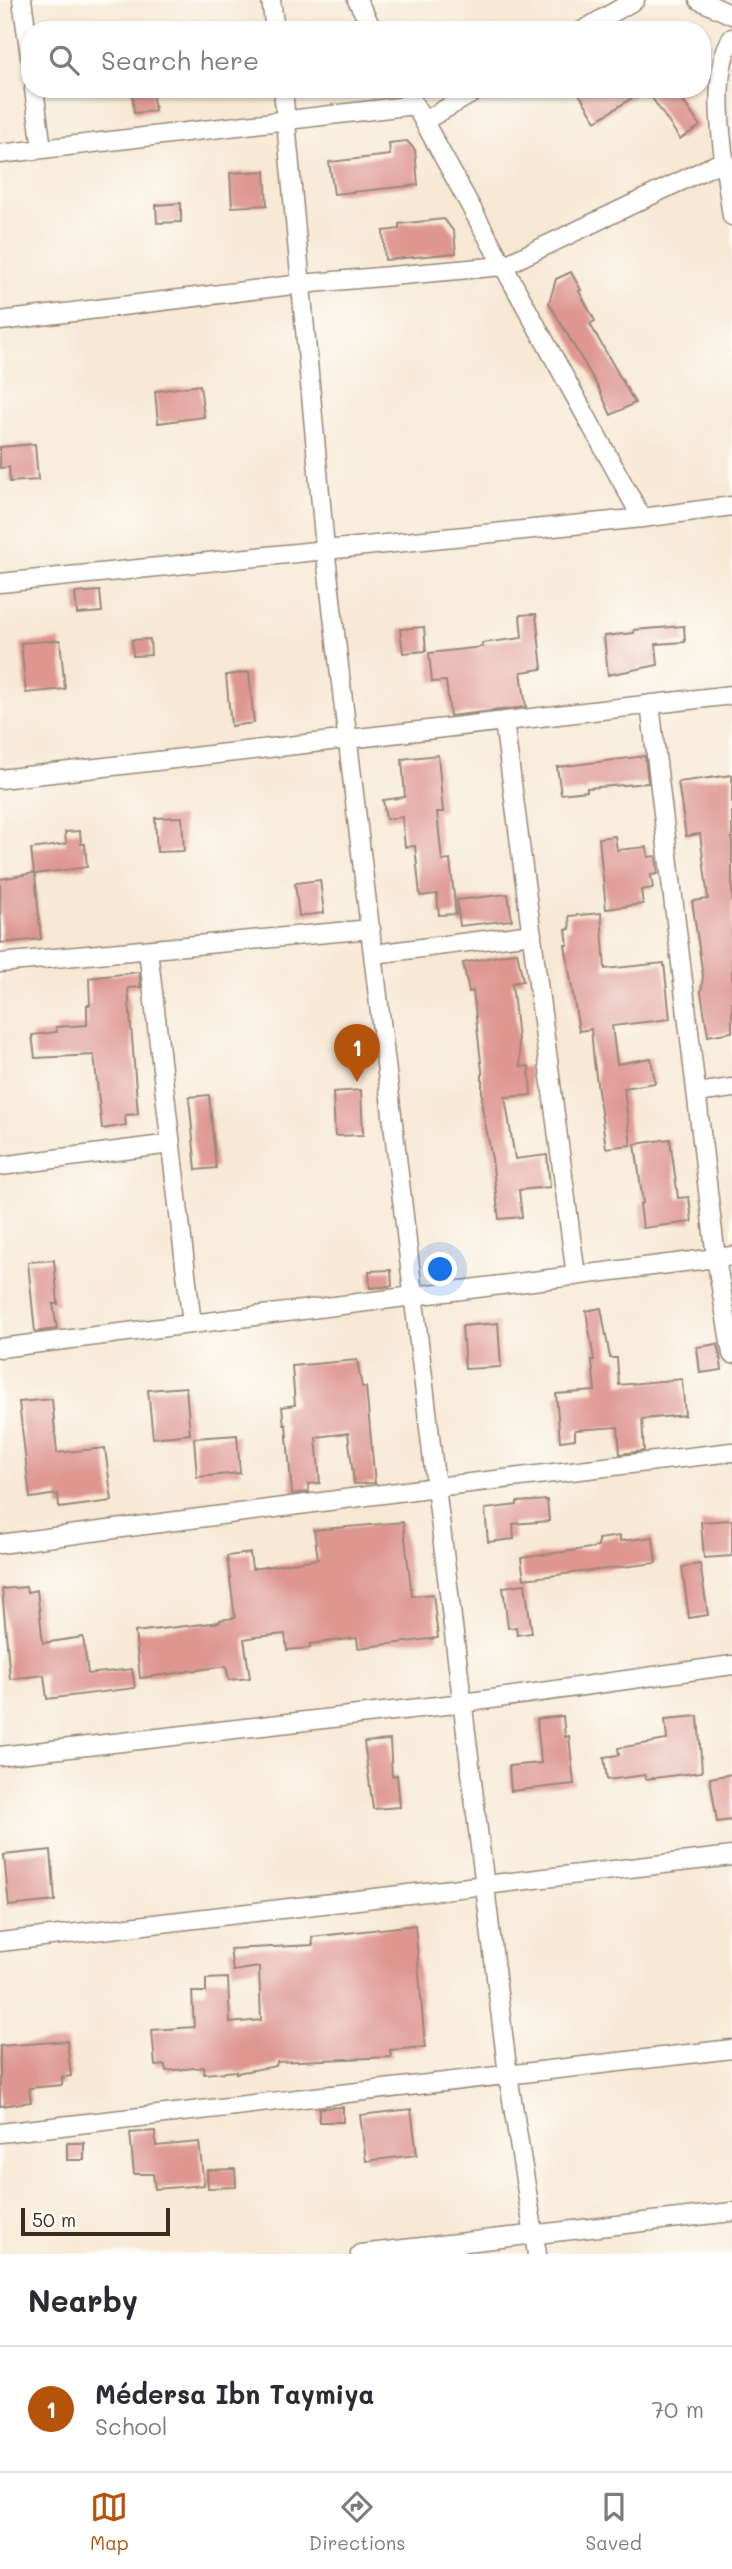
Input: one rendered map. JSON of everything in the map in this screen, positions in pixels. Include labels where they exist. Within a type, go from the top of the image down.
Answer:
[{"type":"street","points":[[22,0],[25,21]]},
{"type":"street","points":[[271,0],[274,21]]},
{"type":"street","points":[[357,0],[368,21]]},
{"type":"street","points":[[599,21],[635,0]]},
{"type":"street","points":[[699,0],[732,15]]},
{"type":"street","points":[[732,38],[727,46],[718,99],[732,216]]},
{"type":"street","points":[[35,98],[42,149]]},
{"type":"street","points":[[284,98],[325,548],[508,2075],[537,2254]]},
{"type":"street","points":[[411,98],[642,518]]},
{"type":"street","points":[[424,121],[464,98]]},
{"type":"street","points":[[0,154],[415,105]]},
{"type":"street","points":[[0,321],[301,284],[503,266],[725,160]]},
{"type":"street","points":[[0,583],[642,518],[732,506]]},
{"type":"street","points":[[0,779],[732,695]]},
{"type":"street","points":[[650,704],[697,1093],[724,1256],[732,1354]]},
{"type":"street","points":[[504,721],[576,1276]]},
{"type":"street","points":[[0,963],[371,929]]},
{"type":"street","points":[[374,954],[532,934]]},
{"type":"street","points":[[149,950],[192,1324]]},
{"type":"street","points":[[697,1093],[732,1088]]},
{"type":"street","points":[[0,1166],[171,1144]]},
{"type":"street","points":[[0,1348],[724,1256]]},
{"type":"street","points":[[0,1544],[436,1487],[732,1452]]},
{"type":"street","points":[[0,1756],[463,1703],[732,1665]]},
{"type":"street","points":[[0,1942],[732,1856]]},
{"type":"street","points":[[0,2133],[732,2049]]},
{"type":"street","points":[[360,2254],[732,2212]]},
{"type":"building","points":[[133,98],[153,98],[155,111],[134,113]]},
{"type":"building","points":[[582,98],[632,98],[596,121]]},
{"type":"building","points":[[652,98],[681,98],[700,126],[680,139]]},
{"type":"building","points":[[407,141],[415,150],[418,185],[334,194],[329,162],[390,155],[389,143]]},
{"type":"building","points":[[265,171],[267,205],[232,207],[230,173]]},
{"type":"building","points":[[181,203],[181,222],[157,223],[156,205]]},
{"type":"building","points":[[444,219],[454,232],[456,253],[385,260],[383,231],[399,229],[399,224]]},
{"type":"building","points":[[571,272],[595,321],[590,324],[635,403],[611,415],[598,387],[549,303],[556,279]]},
{"type":"building","points":[[200,385],[204,417],[158,423],[155,391]]},
{"type":"building","points":[[35,444],[38,480],[10,482],[9,467],[0,468],[0,447]]},
{"type":"building","points":[[100,591],[102,612],[77,614],[75,593]]},
{"type":"building","points":[[536,614],[542,669],[521,672],[526,707],[450,716],[446,681],[432,682],[429,653],[483,647],[482,643],[522,638],[520,615]]},
{"type":"building","points":[[684,626],[685,642],[656,644],[658,665],[608,675],[604,636],[634,633],[634,630]]},
{"type":"building","points":[[424,627],[426,651],[403,653],[400,629]]},
{"type":"building","points":[[150,639],[151,655],[133,656],[132,640]]},
{"type":"building","points":[[60,640],[65,689],[26,693],[21,643]]},
{"type":"building","points":[[249,672],[254,723],[231,726],[226,675]]},
{"type":"building","points":[[438,755],[443,812],[437,812],[442,861],[450,860],[456,914],[439,915],[437,894],[420,896],[415,846],[405,847],[402,817],[386,819],[383,800],[405,797],[402,759]]},
{"type":"building","points":[[645,756],[648,783],[587,788],[587,791],[561,794],[557,767]]},
{"type":"building","points":[[732,775],[732,1032],[708,1036],[692,901],[708,899],[700,834],[686,836],[678,782]]},
{"type":"building","points":[[182,817],[184,851],[157,852],[155,818]]},
{"type":"building","points":[[80,831],[81,844],[85,844],[87,867],[35,874],[41,939],[1,943],[0,879],[34,873],[31,849],[66,844],[65,832]]},
{"type":"building","points":[[615,836],[617,850],[647,847],[648,857],[656,856],[658,874],[651,875],[653,888],[641,890],[643,904],[606,909],[599,838]]},
{"type":"building","points":[[320,880],[324,913],[299,916],[295,883]]},
{"type":"building","points":[[508,894],[512,920],[460,926],[457,900]]},
{"type":"building","points":[[601,913],[605,969],[664,963],[670,1019],[612,1026],[617,1064],[651,1058],[655,1083],[624,1088],[631,1145],[606,1148],[591,1029],[579,1031],[565,945],[568,945],[566,930],[570,929],[569,916]]},
{"type":"building","points":[[517,952],[523,981],[512,983],[521,1067],[529,1066],[531,1095],[505,1097],[515,1159],[547,1155],[550,1187],[519,1190],[522,1217],[499,1219],[482,1107],[482,1071],[473,991],[469,992],[463,963]]},
{"type":"building","points":[[139,972],[141,987],[128,988],[138,1114],[125,1115],[126,1125],[102,1129],[94,1055],[35,1058],[32,1035],[57,1032],[56,1027],[87,1025],[87,1005],[90,1005],[89,978]]},
{"type":"building","points":[[361,1090],[363,1135],[335,1136],[333,1092]]},
{"type":"building","points":[[209,1095],[216,1168],[196,1170],[189,1097]]},
{"type":"building","points":[[670,1139],[678,1198],[689,1197],[692,1222],[643,1228],[640,1204],[643,1203],[635,1144]]},
{"type":"building","points":[[54,1260],[58,1304],[53,1304],[57,1329],[35,1332],[28,1262]]},
{"type":"building","points":[[391,1270],[392,1286],[370,1288],[369,1271]]},
{"type":"building","points":[[601,1308],[610,1358],[617,1358],[619,1385],[682,1379],[685,1415],[642,1419],[644,1451],[620,1454],[618,1427],[575,1430],[575,1439],[560,1441],[556,1394],[595,1391],[594,1360],[586,1311]]},
{"type":"building","points":[[498,1323],[501,1367],[465,1369],[462,1326]]},
{"type":"building","points":[[718,1344],[722,1370],[700,1373],[697,1347]]},
{"type":"building","points":[[357,1360],[362,1387],[366,1387],[375,1483],[354,1484],[348,1433],[316,1437],[320,1483],[308,1484],[309,1492],[292,1494],[282,1407],[295,1405],[292,1366]]},
{"type":"building","points":[[186,1387],[190,1434],[153,1438],[148,1390]]},
{"type":"building","points":[[52,1399],[57,1453],[105,1448],[112,1501],[59,1508],[58,1494],[30,1498],[19,1402]]},
{"type":"building","points":[[237,1435],[240,1473],[197,1477],[194,1438]]},
{"type":"building","points":[[547,1500],[549,1521],[513,1524],[514,1539],[488,1542],[485,1509],[517,1505],[517,1502]]},
{"type":"building","points":[[732,1520],[732,1556],[704,1558],[701,1522]]},
{"type":"building","points":[[403,1522],[412,1596],[433,1594],[438,1638],[358,1648],[357,1638],[287,1650],[285,1634],[255,1637],[244,1639],[250,1678],[229,1680],[226,1666],[140,1678],[135,1632],[235,1618],[227,1556],[250,1553],[252,1569],[318,1559],[314,1530]]},
{"type":"building","points":[[620,1536],[620,1541],[653,1537],[656,1563],[524,1579],[521,1558],[598,1547],[598,1539]]},
{"type":"building","points":[[700,1564],[708,1615],[689,1618],[682,1567]]},
{"type":"building","points":[[525,1584],[532,1633],[517,1635],[516,1627],[508,1628],[503,1587]]},
{"type":"building","points":[[26,1587],[27,1592],[37,1590],[43,1643],[83,1637],[88,1674],[132,1669],[135,1688],[47,1699],[44,1675],[10,1679],[2,1589]]},
{"type":"building","points":[[563,1716],[565,1737],[569,1736],[574,1784],[511,1791],[509,1766],[541,1763],[537,1719]]},
{"type":"building","points":[[698,1716],[702,1772],[646,1779],[645,1775],[607,1780],[604,1757],[619,1755],[618,1748],[667,1740],[665,1719]]},
{"type":"building","points":[[390,1740],[392,1776],[397,1775],[400,1807],[373,1809],[364,1742]]},
{"type":"building","points":[[732,1774],[732,1820],[717,1822],[710,1778]]},
{"type":"building","points":[[51,1850],[55,1901],[9,1906],[4,1855]]},
{"type":"building","points":[[415,1925],[425,2047],[390,2050],[391,2057],[277,2062],[276,2066],[236,2073],[204,2074],[203,2067],[166,2071],[165,2065],[155,2066],[152,2030],[194,2027],[192,1992],[206,1992],[206,1979],[228,1978],[230,2023],[261,2020],[259,1967],[233,1971],[230,1949],[313,1945],[312,1937]]},
{"type":"building","points":[[67,2041],[71,2076],[62,2077],[62,2085],[29,2088],[31,2102],[0,2106],[0,2046]]},
{"type":"building","points":[[343,2107],[343,2122],[319,2122],[319,2108]]},
{"type":"building","points":[[411,2109],[417,2155],[366,2161],[360,2115]]},
{"type":"building","points":[[155,2131],[156,2146],[199,2142],[204,2185],[155,2189],[153,2174],[134,2174],[130,2133]]},
{"type":"building","points":[[67,2143],[84,2143],[84,2160],[67,2160]]},
{"type":"building","points":[[235,2169],[236,2187],[208,2188],[207,2170]]},
{"type":"place","name":"Médersa Ibn Taymiya","points":[[357,1082]]}]
